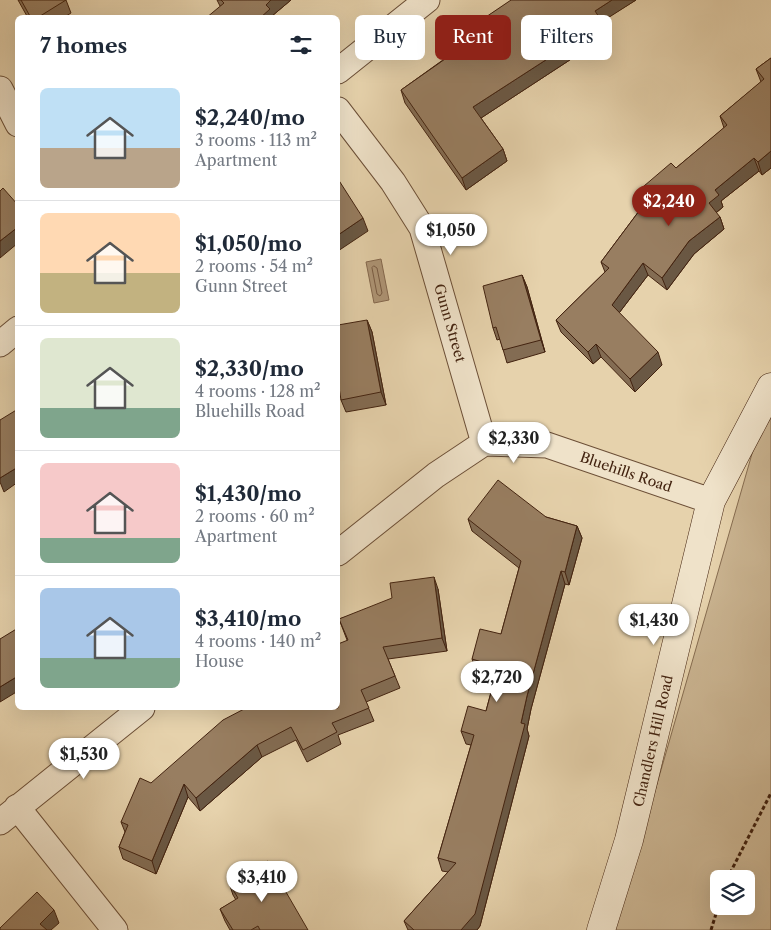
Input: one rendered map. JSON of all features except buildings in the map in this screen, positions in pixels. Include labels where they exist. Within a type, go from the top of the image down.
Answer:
[{"type":"main road","name":"Chandlers Hill Road","points":[[601,930],[629,840],[710,501],[771,388]]},
{"type":"street","points":[[340,69],[427,0]]},
{"type":"street","points":[[0,88],[15,118]]},
{"type":"street","name":"Gunn Street","points":[[340,113],[393,182],[422,228],[484,443]]},
{"type":"street","points":[[0,344],[15,332]]},
{"type":"street","points":[[340,551],[436,475],[484,443]]},
{"type":"street","name":"Bluehills Road","points":[[484,443],[547,445],[710,501]]},
{"type":"street","points":[[115,930],[8,814],[139,710]]},
{"type":"path","points":[[732,870],[771,793]]},
{"type":"path","points":[[710,930],[715,915]]},
{"type":"shaded area","points":[[771,408],[771,930],[615,930],[762,419]]},
{"type":"water","points":[[381,259],[389,300],[374,303],[366,262]]}]
